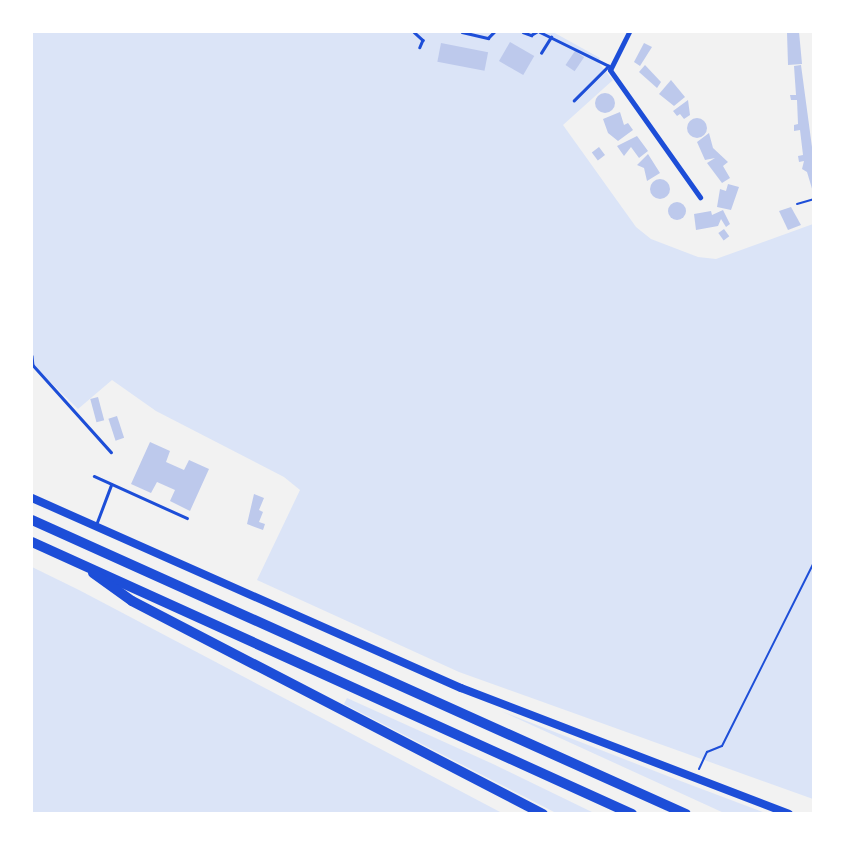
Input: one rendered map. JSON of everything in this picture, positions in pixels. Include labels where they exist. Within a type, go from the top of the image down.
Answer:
[{"type":"highway","points":[[32,520],[686,814]]},
{"type":"highway","points":[[32,542],[632,814]]},
{"type":"highway","points":[[85,566],[132,601],[543,814]]},
{"type":"main road","points":[[32,498],[96,524],[461,688],[789,814]]},
{"type":"street","points":[[629,32],[609,66],[699,197]]},
{"type":"lane","points":[[414,32],[423,40],[420,47]]},
{"type":"lane","points":[[462,32],[488,38],[494,32]]},
{"type":"lane","points":[[523,32],[530,35],[538,32],[551,37],[609,66],[574,101]]},
{"type":"lane","points":[[541,53],[551,37]]},
{"type":"lane","points":[[32,356],[33,365],[111,452]]},
{"type":"lane","points":[[94,476],[187,518]]},
{"type":"lane","points":[[96,524],[112,484]]},
{"type":"path","points":[[797,204],[814,199]]},
{"type":"path","points":[[696,778],[707,752],[722,746],[814,562]]},
{"type":"shaded area","points":[[32,32],[553,32],[600,58],[598,62],[613,80],[563,125],[636,227],[651,239],[698,257],[716,259],[813,224],[813,799],[459,672],[257,580],[300,490],[284,477],[156,411],[112,380],[78,409],[33,365]]},
{"type":"shaded area","points":[[32,567],[79,590],[502,813],[32,813]]},
{"type":"shaded area","points":[[347,698],[594,813],[556,813],[344,704]]},
{"type":"shaded area","points":[[501,711],[670,777],[765,813],[724,813]]},
{"type":"building","points":[[787,32],[799,32],[802,64],[788,65]]},
{"type":"building","points":[[510,42],[534,56],[523,75],[499,61]]},
{"type":"building","points":[[441,43],[488,52],[484,71],[437,62]]},
{"type":"building","points":[[644,43],[652,47],[640,66],[634,62]]},
{"type":"building","points":[[575,51],[584,57],[575,71],[565,65]]},
{"type":"building","points":[[645,65],[661,82],[657,88],[639,72]]},
{"type":"building","points":[[801,65],[814,162],[813,192],[807,172],[802,169],[804,161],[799,162],[798,156],[803,155],[800,130],[794,131],[794,125],[798,124],[797,100],[791,100],[790,95],[796,95],[794,66]]},
{"type":"building","points":[[671,80],[685,97],[674,106],[659,94]]},
{"type":"building","points":[[601,93],[609,93],[615,103],[609,113],[601,113],[595,107],[595,99]]},
{"type":"building","points":[[688,100],[690,115],[684,119],[680,114],[677,116],[673,111]]},
{"type":"building","points":[[620,112],[624,125],[628,123],[633,130],[618,141],[608,133],[603,119]]},
{"type":"building","points":[[697,118],[704,121],[707,128],[704,135],[697,138],[690,135],[687,128],[690,121]]},
{"type":"building","points":[[709,133],[713,148],[728,162],[723,166],[730,178],[722,183],[707,163],[715,158],[705,160],[697,142]]},
{"type":"building","points":[[637,136],[648,151],[639,158],[631,147],[624,156],[617,146]]},
{"type":"building","points":[[599,147],[605,155],[598,160],[592,152]]},
{"type":"building","points":[[648,154],[660,173],[647,181],[644,168],[637,165]]},
{"type":"building","points":[[660,179],[667,182],[670,189],[667,196],[660,199],[653,196],[650,189],[653,182]]},
{"type":"building","points":[[728,184],[739,187],[731,210],[717,207],[720,189],[726,191]]},
{"type":"building","points":[[677,202],[683,205],[686,211],[683,217],[677,220],[671,217],[668,211],[671,205]]},
{"type":"building","points":[[791,207],[801,225],[788,230],[779,211]]},
{"type":"building","points":[[723,210],[730,224],[726,227],[721,219],[718,226],[696,230],[694,214],[711,211],[712,215]]},
{"type":"building","points":[[724,229],[729,236],[724,240],[718,233]]},
{"type":"building","points":[[98,397],[104,420],[96,422],[90,399]]},
{"type":"building","points":[[117,416],[124,438],[116,441],[108,419]]},
{"type":"building","points":[[150,442],[170,451],[166,462],[184,470],[189,460],[209,469],[190,511],[170,501],[175,490],[157,482],[151,493],[131,484]]},
{"type":"building","points":[[254,494],[264,498],[259,510],[263,512],[259,522],[265,524],[263,530],[247,524]]}]
